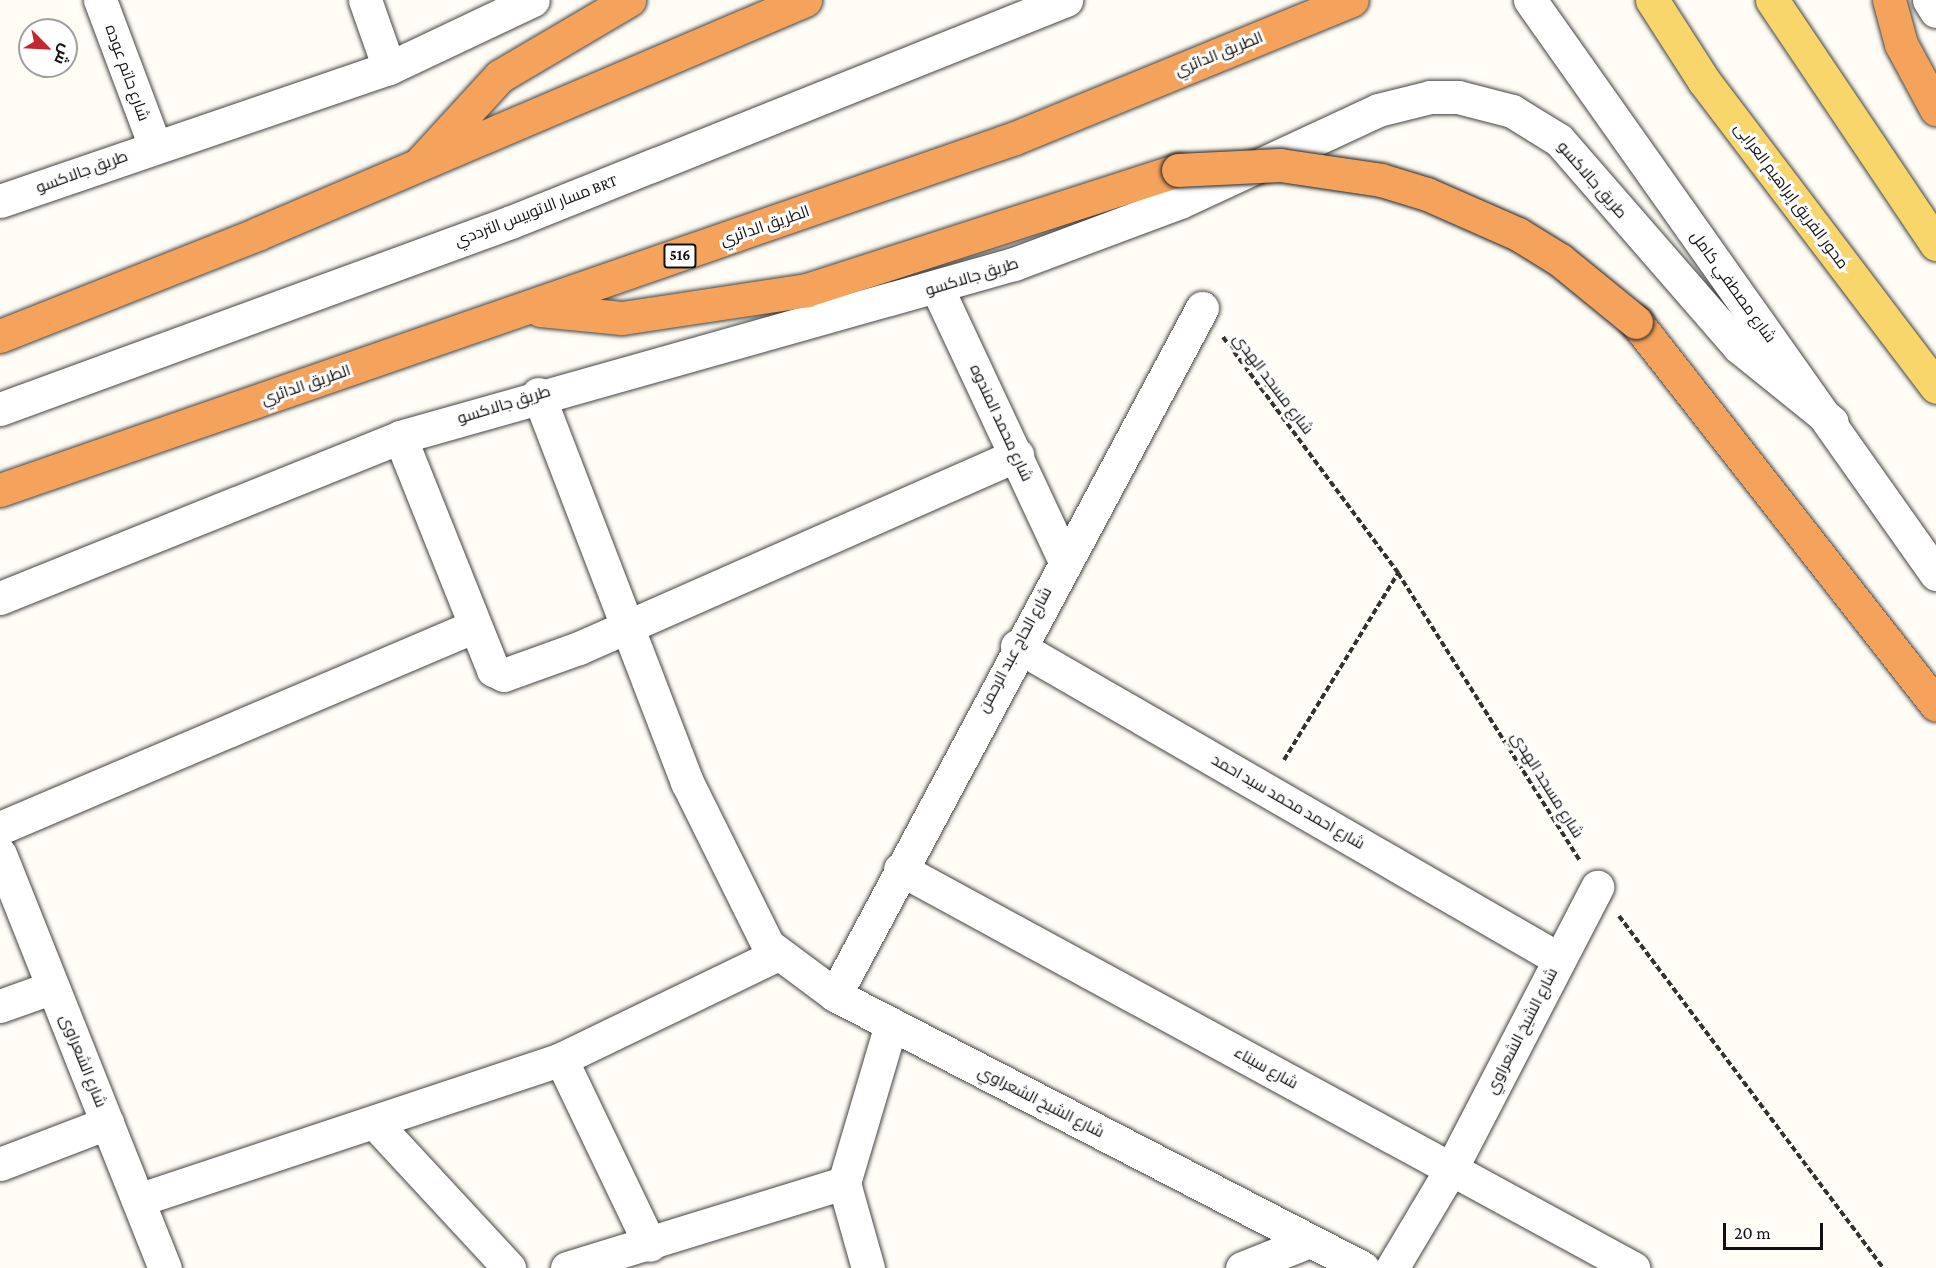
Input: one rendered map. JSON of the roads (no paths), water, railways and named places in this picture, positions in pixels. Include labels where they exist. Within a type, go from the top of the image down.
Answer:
[{"type":"highway","points":[[419,165],[500,76],[629,0]]},
{"type":"highway","points":[[7,330],[419,165],[805,0]]},
{"type":"highway","name":"الطريق الدائري","points":[[0,489],[530,309],[1015,138],[1352,0]]},
{"type":"highway","points":[[1889,0],[1916,80],[1936,109]]},
{"type":"highway","points":[[530,309],[622,318],[796,292],[1178,170],[1280,165],[1381,180],[1427,194],[1526,239],[1636,322],[1936,704]]},
{"type":"main road","name":"محور الفريق إبراهيم العرابى","points":[[1652,0],[1704,81],[1936,387]]},
{"type":"main road","points":[[1772,0],[1936,244]]},
{"type":"street","name":"شارع حاتم عوده","points":[[100,0],[154,146]]},
{"type":"street","points":[[365,0],[389,68]]},
{"type":"street","name":"طريق جالاكسو","points":[[0,201],[154,146],[389,68],[533,0]]},
{"type":"street","name":"مسار الاتوبيس الترددي BRT","points":[[0,409],[511,222],[1066,0]]},
{"type":"street","name":"شارع مصطفي كامل","points":[[1530,0],[1603,109],[1832,422],[1936,574]]},
{"type":"street","points":[[1929,0],[1936,11]]},
{"type":"street","name":"طريق جالاكسو","points":[[0,598],[400,437],[538,394],[937,288],[1180,202],[1378,110],[1458,97],[1512,111],[1559,140],[1739,347],[1832,422]]},
{"type":"street","name":"شارع محمد المندوه","points":[[937,288],[1064,559]]},
{"type":"street","name":"شارع الحاج عبد الرحمن","points":[[835,995],[1017,646],[1202,308]]},
{"type":"street","name":"شارع الشيخ الشعراوي","points":[[538,394],[687,782],[759,934],[778,954],[835,995],[1363,1268]]},
{"type":"street","points":[[400,437],[493,670],[504,675],[627,626],[1017,455]]},
{"type":"street","points":[[0,828],[475,626]]},
{"type":"street","name":"شارع احمد محمد سيد احمد","points":[[1017,646],[1559,959]]},
{"type":"street","name":"شارع الشعراوى","points":[[0,854],[165,1268]]},
{"type":"street","name":"شارع سيناء","points":[[900,869],[1632,1268]]},
{"type":"street","name":"شارع الشيخ الشعراوي","points":[[1392,1268],[1451,1169],[1597,887]]},
{"type":"street","points":[[138,1200],[561,1059],[778,954]]},
{"type":"street","points":[[0,1006],[53,987]]},
{"type":"street","points":[[868,1268],[844,1183],[891,1024]]},
{"type":"street","points":[[561,1059],[650,1245]]},
{"type":"street","points":[[374,1122],[509,1268]]},
{"type":"street","points":[[0,1164],[107,1123]]},
{"type":"street","points":[[567,1268],[650,1245],[844,1183]]},
{"type":"street","points":[[1242,1268],[1310,1241]]}]
